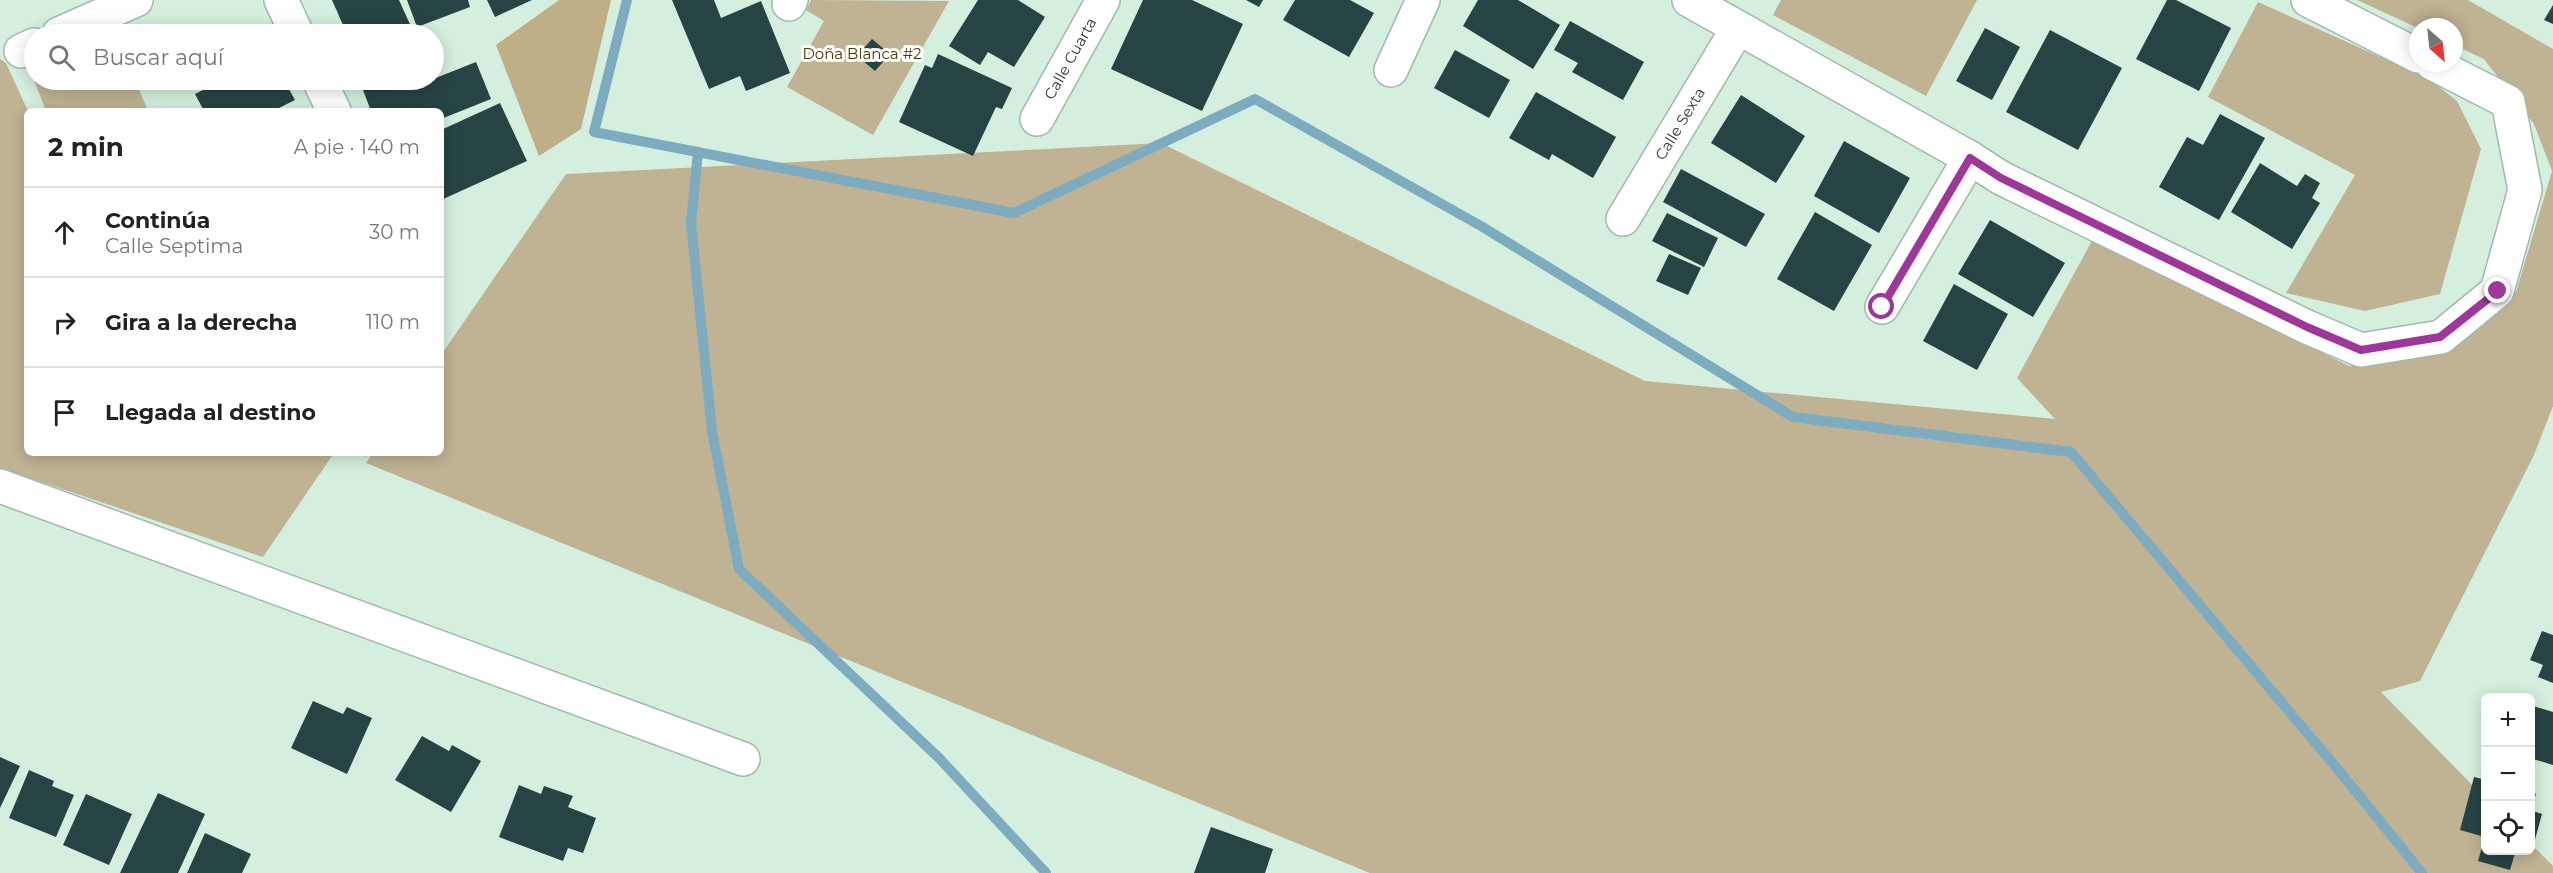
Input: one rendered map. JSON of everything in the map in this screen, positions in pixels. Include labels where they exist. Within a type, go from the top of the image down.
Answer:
[{"type":"street","points":[[81,24],[136,0]]},
{"type":"street","points":[[281,0],[292,24]]},
{"type":"street","name":"Calle Cuarta","points":[[1037,118],[1103,0]]},
{"type":"street","points":[[1391,69],[1423,0]]},
{"type":"street","points":[[1689,0],[1970,158],[2011,184],[2307,327],[2361,350],[2440,337],[2498,291],[2525,190],[2508,102],[2450,72]]},
{"type":"street","points":[[2308,0],[2409,51]]},
{"type":"street","name":"Calle Sexta","points":[[1623,219],[1738,28]]},
{"type":"street","points":[[324,90],[332,108]]},
{"type":"street","points":[[1882,307],[1970,158]]},
{"type":"street","points":[[0,486],[743,759]]},
{"type":"green space","name":"Doña Blanca #2","points":[[811,0],[949,1],[873,135],[787,87],[824,21],[806,10]]},
{"type":"green space","points":[[1781,0],[1977,0],[1926,96],[1773,15]]},
{"type":"green space","points":[[2357,0],[2468,0],[2553,49],[2553,406],[2534,455],[2420,681],[2381,692],[2481,794],[2481,855],[2535,855],[2535,848],[2553,866],[2553,873],[1370,873],[366,463],[371,456],[444,456],[444,351],[566,174],[1161,143],[1645,381],[2055,419],[2017,378],[2093,239],[2349,366],[2443,348],[2516,292],[2552,171],[2534,124],[2484,59],[2463,49],[2463,18],[2409,18],[2409,24]]},
{"type":"green space","points":[[2258,2],[2409,70],[2409,72],[2429,79],[2457,101],[2481,149],[2440,294],[2365,311],[2286,293],[2355,175],[2208,97]]},
{"type":"green space","points":[[0,59],[6,63],[27,108],[24,108],[24,456],[332,456],[263,557],[0,468]]},
{"type":"green space","points":[[38,90],[139,90],[147,108],[45,108]]},
{"type":"shaded area","points":[[559,0],[611,0],[581,129],[539,156],[496,45]]},
{"type":"building","points":[[332,0],[399,0],[410,24],[343,24]]},
{"type":"building","points":[[407,0],[468,0],[470,7],[425,24],[416,24]]},
{"type":"building","points":[[487,0],[532,0],[495,17]]},
{"type":"building","points":[[672,0],[714,0],[721,18],[761,1],[790,73],[746,91],[740,76],[709,89]]},
{"type":"building","points":[[978,0],[1018,0],[1045,17],[1014,67],[988,52],[980,65],[949,46]]},
{"type":"building","points":[[1143,0],[1192,0],[1243,24],[1202,111],[1111,69]]},
{"type":"building","points":[[1246,0],[1263,0],[1259,7]]},
{"type":"building","points":[[1295,0],[1350,0],[1374,13],[1349,57],[1283,20]]},
{"type":"building","points":[[1478,0],[1518,0],[1560,25],[1533,69],[1463,26]]},
{"type":"building","points":[[2167,0],[2176,0],[2231,28],[2199,91],[2136,59]]},
{"type":"building","points":[[2553,5],[2553,24],[2544,20]]},
{"type":"building","points":[[1570,21],[1644,62],[1623,100],[1572,72],[1578,63],[1554,50]]},
{"type":"building","points":[[1985,28],[2020,47],[1992,100],[1956,81]]},
{"type":"building","points":[[2050,30],[2122,68],[2078,150],[2006,112]]},
{"type":"building","points":[[872,39],[890,54],[875,71],[857,56]]},
{"type":"building","points":[[1455,50],[1510,80],[1489,118],[1434,88]]},
{"type":"building","points":[[938,54],[1012,88],[1002,109],[996,107],[973,156],[899,122],[925,65],[932,68]]},
{"type":"building","points":[[476,62],[491,99],[444,118],[444,108],[370,108],[363,90],[444,90],[444,75]]},
{"type":"building","points":[[203,90],[290,90],[295,100],[279,108],[202,108],[195,94]]},
{"type":"building","points":[[1536,92],[1616,137],[1593,178],[1552,154],[1549,160],[1509,138]]},
{"type":"building","points":[[1741,95],[1805,136],[1776,183],[1711,143]]},
{"type":"building","points":[[500,103],[527,161],[444,199],[444,129]]},
{"type":"building","points":[[2220,114],[2265,138],[2219,220],[2159,187],[2187,137],[2203,145]]},
{"type":"building","points":[[1844,141],[1910,178],[1879,233],[1814,196]]},
{"type":"building","points":[[2260,163],[2297,186],[2305,174],[2320,183],[2312,198],[2320,203],[2292,249],[2231,212]]},
{"type":"building","points":[[1681,169],[1765,214],[1746,247],[1663,202]]},
{"type":"building","points":[[1815,212],[1872,245],[1834,311],[1777,279]]},
{"type":"building","points":[[1667,213],[1718,238],[1704,267],[1652,241]]},
{"type":"building","points":[[1990,220],[2065,263],[2033,317],[1958,274]]},
{"type":"building","points":[[1669,254],[1701,268],[1688,295],[1656,281]]},
{"type":"building","points":[[1954,284],[2008,314],[1977,370],[1923,341]]},
{"type":"building","points":[[2542,631],[2553,635],[2553,683],[2538,677],[2543,665],[2530,660]]},
{"type":"building","points":[[313,701],[343,714],[347,707],[372,718],[347,774],[291,748]]},
{"type":"building","points":[[2535,707],[2553,712],[2553,765],[2535,760]]},
{"type":"building","points":[[422,736],[449,751],[452,745],[481,761],[451,812],[395,780]]},
{"type":"building","points":[[0,757],[20,766],[0,808]]},
{"type":"building","points":[[29,770],[54,781],[52,786],[74,795],[56,837],[9,818]]},
{"type":"building","points":[[2474,777],[2481,779],[2481,836],[2460,830]]},
{"type":"building","points":[[519,785],[541,794],[544,786],[573,796],[568,807],[596,818],[583,853],[568,848],[563,861],[499,837]]},
{"type":"building","points":[[158,793],[205,814],[178,873],[120,873]]},
{"type":"building","points":[[86,794],[132,814],[109,865],[63,845]]},
{"type":"building","points":[[2535,812],[2542,814],[2535,839]]},
{"type":"building","points":[[1211,827],[1273,849],[1265,873],[1194,873]]},
{"type":"building","points":[[205,833],[251,854],[242,873],[187,873]]},
{"type":"building","points":[[2481,851],[2481,855],[2514,855],[2510,870],[2478,861]]},
{"type":"waterway","points":[[627,0],[594,132],[1014,213],[1255,99],[1481,226],[1793,417],[2071,452],[2422,873]]},
{"type":"waterway","points":[[698,152],[691,223],[712,431],[739,569],[939,758],[1046,873]]},
{"type":"route","points":[[1882,307],[1970,158],[2001,178],[2307,327],[2361,350],[2440,337],[2498,291]]}]
